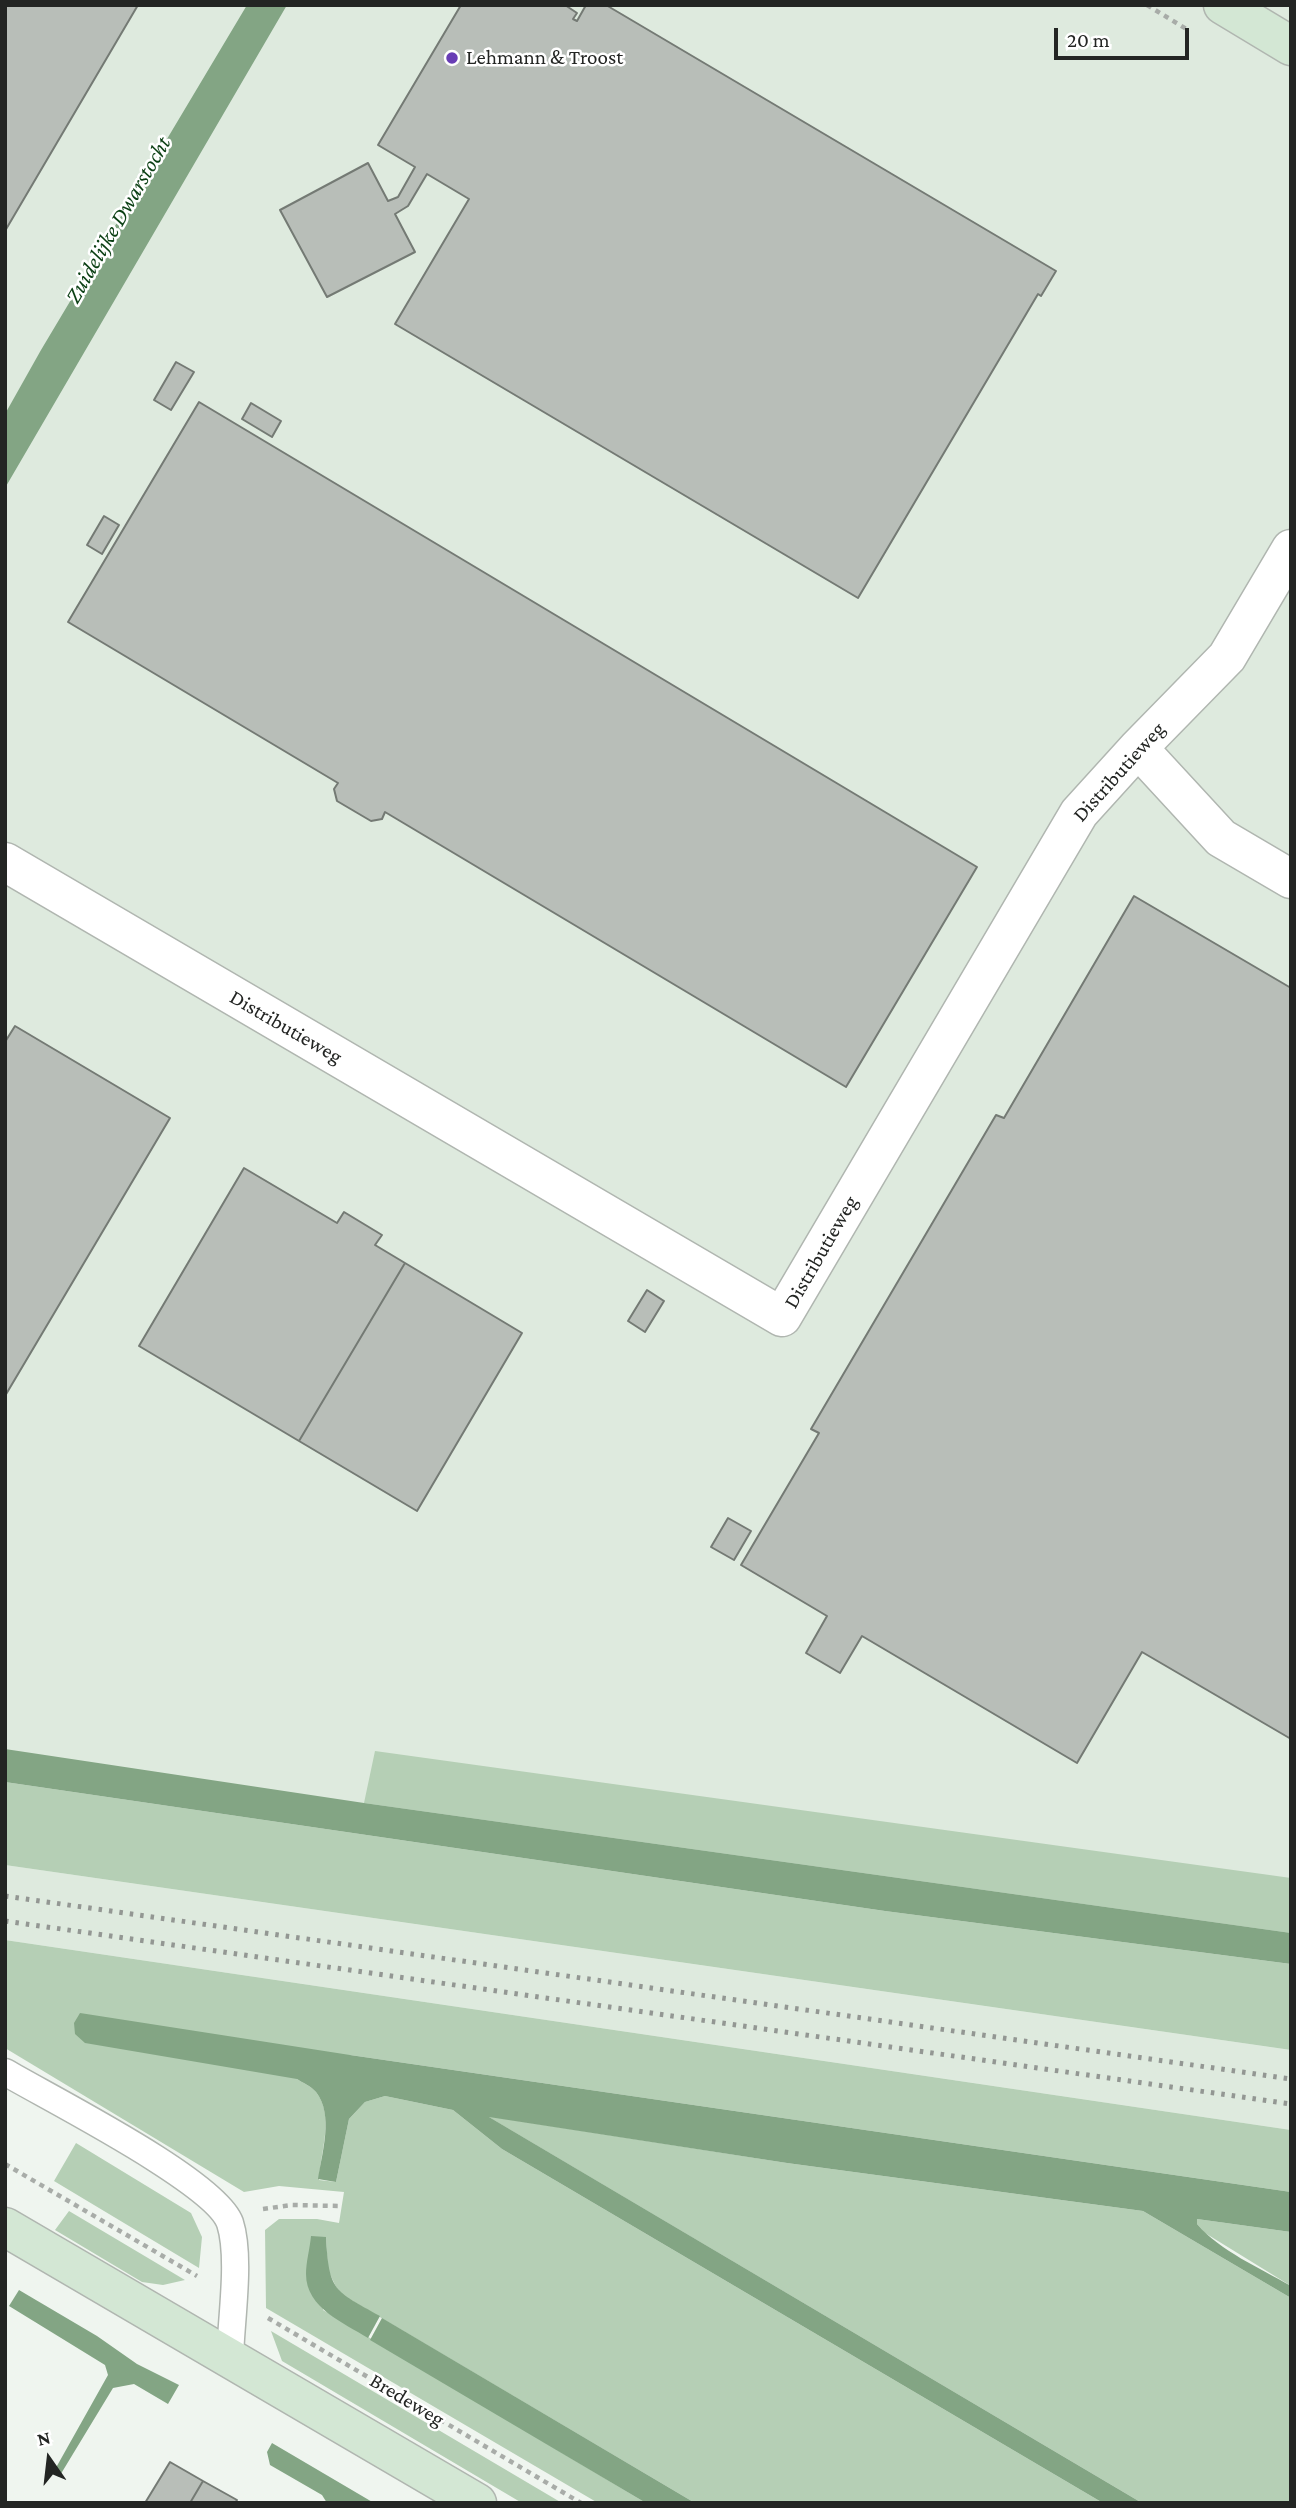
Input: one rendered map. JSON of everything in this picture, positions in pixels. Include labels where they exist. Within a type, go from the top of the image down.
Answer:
[{"type":"street","points":[[1223,5],[1291,46]]},
{"type":"street","name":"Distributieweg","points":[[5,862],[782,1317],[1079,813],[1227,657],[1291,549]]},
{"type":"street","points":[[1138,748],[1221,838],[1291,879]]},
{"type":"street","points":[[5,2227],[477,2503]]},
{"type":"lane","points":[[5,2072],[154,2158],[216,2203],[229,2220],[235,2253],[230,2357]]},
{"type":"path","name":"Bredeweg","points":[[5,2164],[581,2503]]},
{"type":"path","points":[[229,2220],[268,2207],[303,2204],[340,2206]]},
{"type":"shaded area","points":[[5,5],[1291,5],[1291,1937],[5,1771]]},
{"type":"shaded area","points":[[247,5],[287,5],[5,488],[5,414]]},
{"type":"shaded area","points":[[5,1749],[364,1803],[1291,1933],[1291,1964],[885,1911],[5,1782]]},
{"type":"shaded area","points":[[375,1751],[1291,1878],[1291,1933],[364,1803]]},
{"type":"shaded area","points":[[5,1782],[885,1911],[1291,1964],[1291,2050],[5,1865]]},
{"type":"shaded area","points":[[5,1865],[1291,2050],[1291,2130],[5,1940]]},
{"type":"shaded area","points":[[5,1940],[1291,2130],[1291,2192],[350,2055],[297,2079],[316,2092],[325,2112],[319,2180],[336,2182],[349,2119],[365,2102],[385,2096],[453,2110],[502,2149],[1103,2503],[695,2503],[339,2293],[328,2270],[326,2237],[323,2310],[646,2503],[598,2503],[266,2308],[265,2230],[279,2219],[317,2219],[339,2223],[344,2192],[279,2186],[244,2192],[5,2048]]},
{"type":"shaded area","points":[[80,2013],[1291,2192],[1291,2232],[1197,2219],[1197,2224],[1229,2251],[1291,2286],[1291,2298],[1143,2211],[787,2163],[489,2117],[1142,2503],[1103,2503],[502,2149],[453,2110],[385,2096],[365,2102],[349,2119],[336,2182],[318,2179],[326,2123],[321,2101],[309,2086],[297,2079],[85,2043],[75,2034],[74,2023]]},
{"type":"shaded area","points":[[487,2116],[787,2163],[1143,2211],[1291,2298],[1291,2503],[1142,2503]]},
{"type":"shaded area","points":[[76,2143],[191,2213],[202,2237],[199,2268],[54,2181]]},
{"type":"shaded area","points":[[69,2211],[185,2280],[163,2285],[142,2282],[55,2230]]},
{"type":"shaded area","points":[[1197,2219],[1291,2232],[1291,2286],[1205,2233],[1197,2224]]},
{"type":"shaded area","points":[[311,2236],[326,2237],[329,2269],[332,2279],[343,2294],[380,2316],[368,2338],[328,2313],[312,2296],[306,2274]]},
{"type":"shaded area","points":[[19,2290],[97,2336],[137,2364],[179,2385],[168,2404],[134,2384],[113,2388],[59,2477],[53,2473],[108,2375],[105,2365],[9,2306]]},
{"type":"shaded area","points":[[382,2318],[695,2503],[646,2503],[370,2340]]},
{"type":"shaded area","points":[[271,2331],[562,2503],[522,2503],[282,2361]]},
{"type":"shaded area","points":[[272,2443],[374,2503],[327,2503],[322,2495],[270,2465],[267,2452]]},
{"type":"building","points":[[5,5],[138,5],[5,231]]},
{"type":"building","points":[[461,5],[565,5],[577,13],[573,19],[577,21],[586,5],[606,5],[1056,271],[1041,296],[1038,294],[858,598],[395,324],[469,199],[427,174],[408,206],[395,214],[415,252],[327,297],[280,210],[368,163],[388,201],[398,197],[415,167],[378,145]]},
{"type":"building","points":[[176,362],[194,372],[171,410],[154,400]]},
{"type":"building","points":[[199,402],[977,867],[846,1087],[385,812],[382,819],[371,821],[337,801],[334,789],[338,783],[68,622]]},
{"type":"building","points":[[251,403],[281,421],[272,437],[242,419]]},
{"type":"building","points":[[104,516],[119,525],[102,554],[87,545]]},
{"type":"building","points":[[1134,896],[1291,988],[1291,1739],[1142,1652],[1077,1763],[862,1636],[840,1673],[806,1653],[827,1616],[741,1565],[819,1433],[811,1429],[996,1115],[1004,1118]]},
{"type":"building","points":[[15,1026],[170,1118],[5,1396],[5,1042]]},
{"type":"building","points":[[244,1168],[337,1223],[344,1212],[382,1235],[375,1245],[405,1263],[299,1441],[139,1346]]},
{"type":"building","points":[[405,1263],[522,1333],[417,1511],[299,1441]]},
{"type":"building","points":[[647,1290],[664,1301],[645,1332],[628,1321]]},
{"type":"building","points":[[728,1518],[751,1531],[734,1560],[711,1547]]},
{"type":"building","points":[[170,2462],[203,2481],[190,2503],[145,2503]]},
{"type":"building","points":[[203,2481],[237,2500],[235,2503],[190,2503]]},
{"type":"railway","points":[[5,1896],[1291,2079]]},
{"type":"railway","points":[[5,1921],[1291,2104]]},
{"type":"place","name":"Lehmann & Troost","points":[[452,58]]},
{"type":"water label","name":"Zuidelijke Dwarstocht","points":[[118,220]]}]
